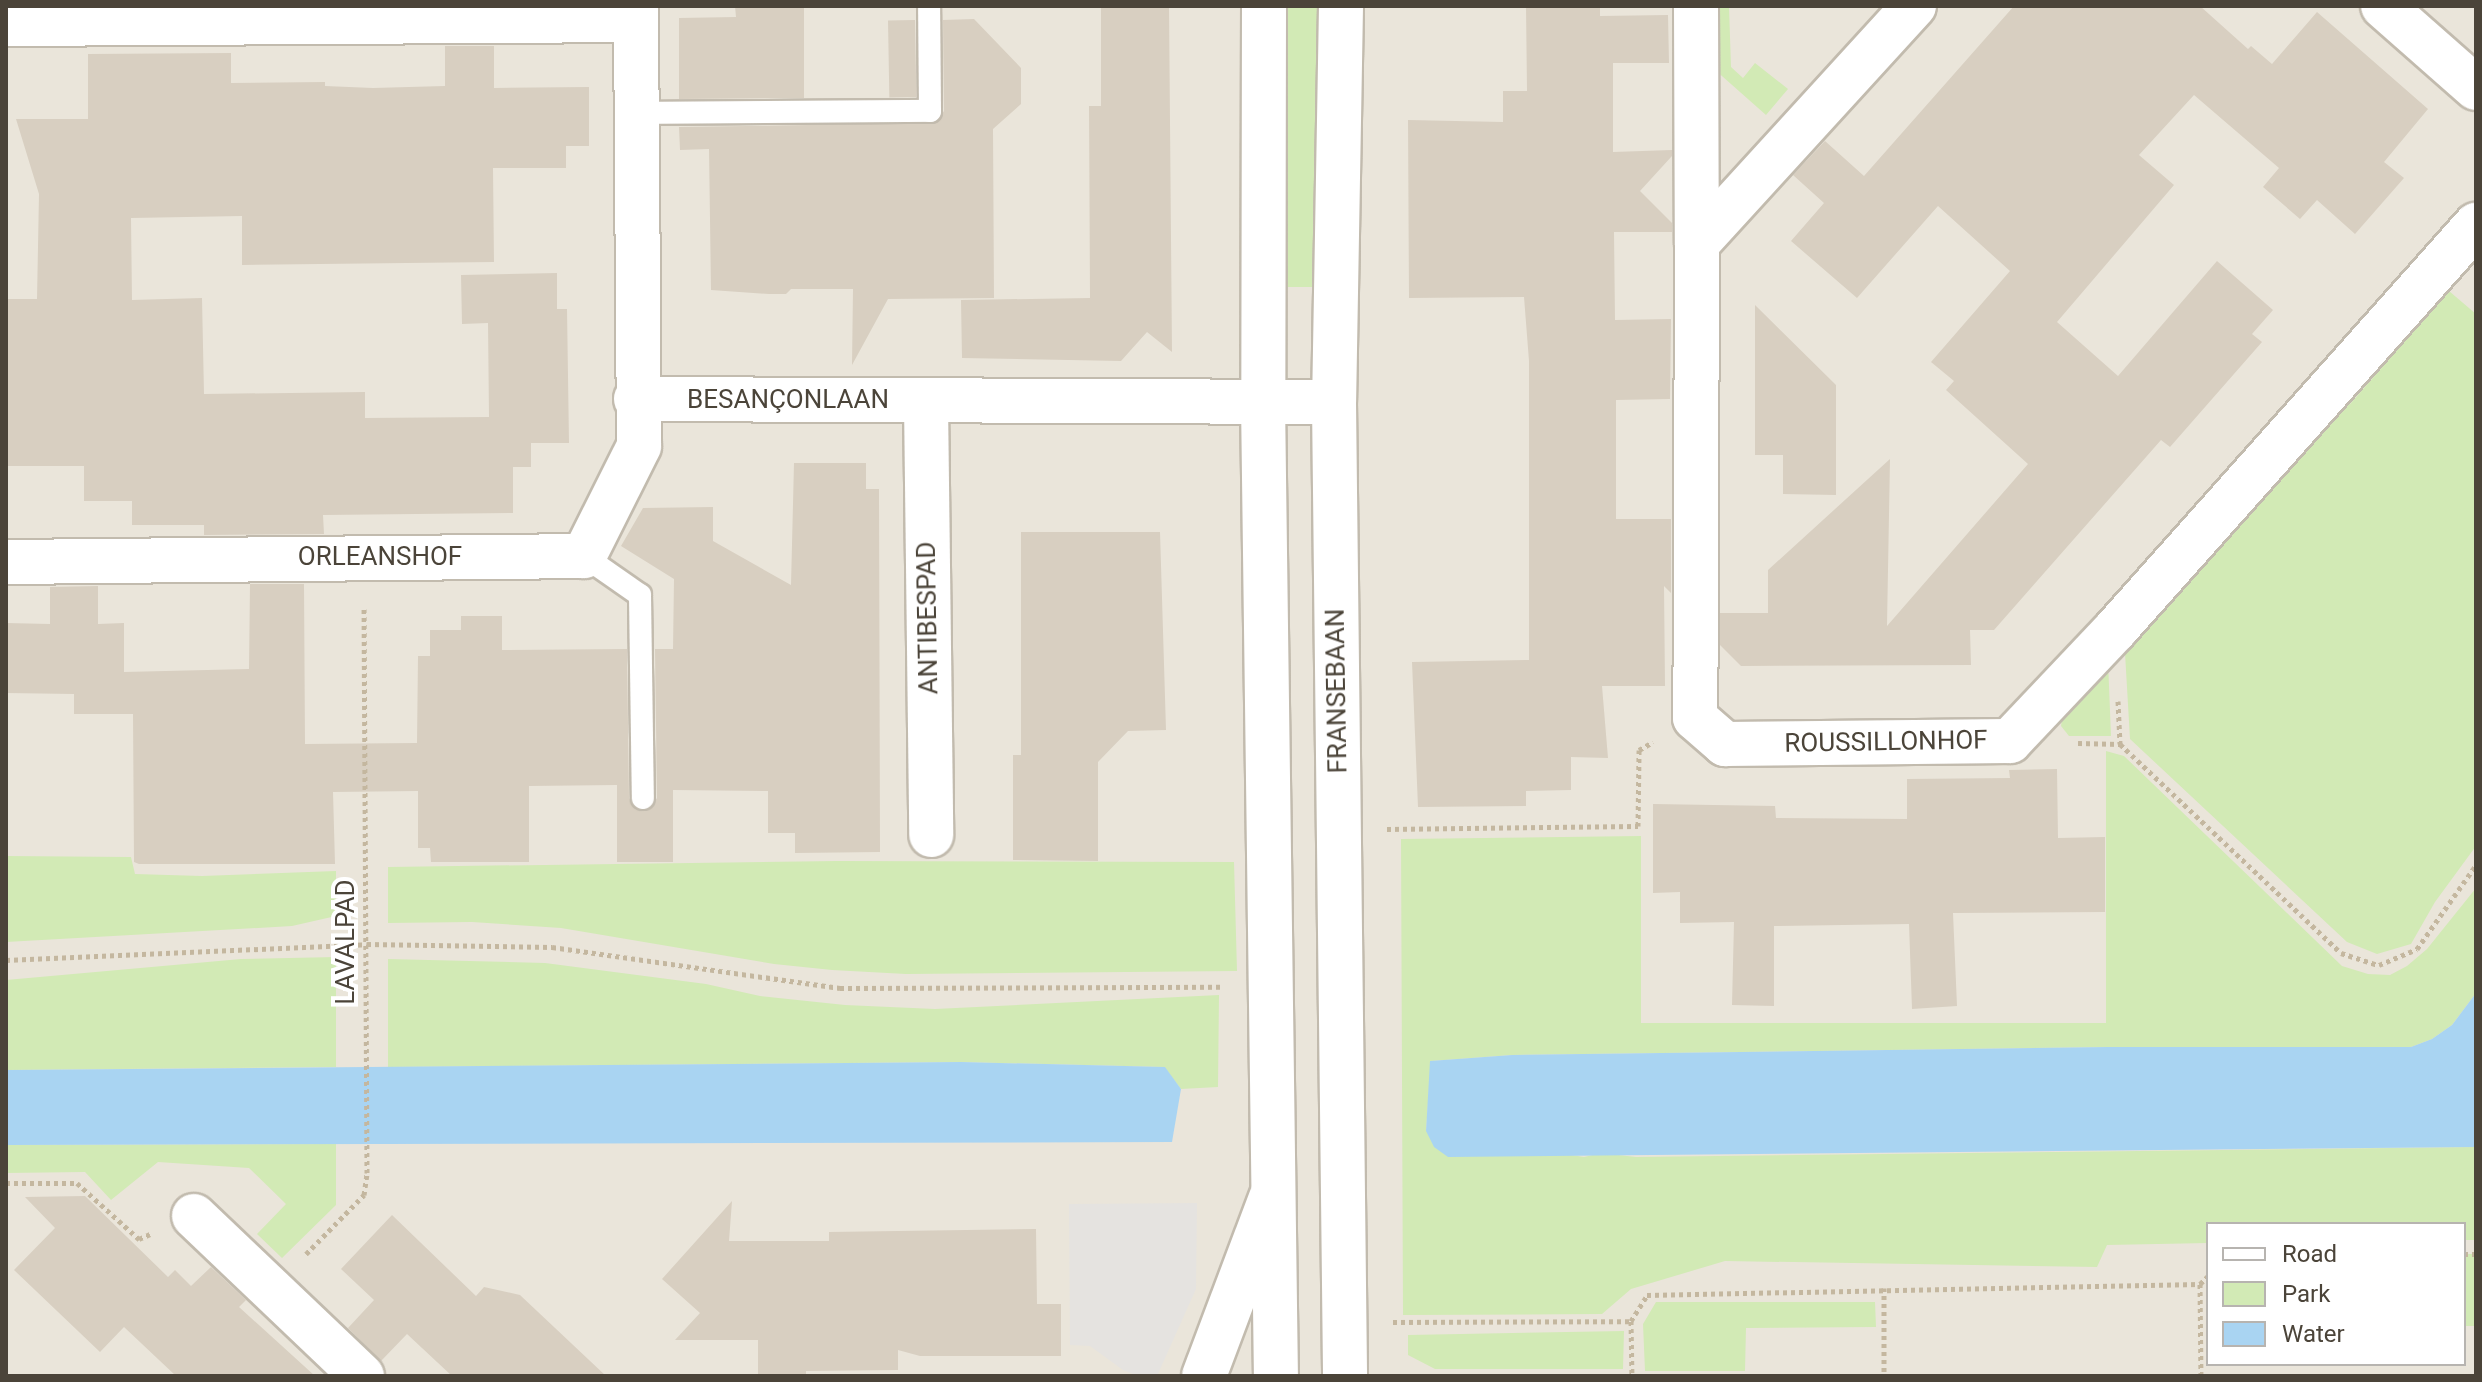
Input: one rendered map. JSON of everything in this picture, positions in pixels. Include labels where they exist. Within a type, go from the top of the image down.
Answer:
[{"type":"street","points":[[1264,6],[1263,401],[1271,1198],[1276,1376]]},
{"type":"street","name":"FRANSEBAAN","points":[[1341,6],[1334,402],[1345,1376]]},
{"type":"street","points":[[1695,718],[1696,6]]},
{"type":"street","points":[[1697,244],[1914,6]]},
{"type":"street","points":[[2383,6],[2476,88]]},
{"type":"street","points":[[6,24],[636,13],[636,399],[639,446],[584,556]]},
{"type":"street","name":"ROUSSILLONHOF","points":[[1695,718],[1725,744],[2010,741],[2115,630],[2476,225]]},
{"type":"street","name":"BESANÇONLAAN","points":[[636,399],[1334,402]]},
{"type":"street","name":"ANTIBESPAD","points":[[926,402],[931,835]]},
{"type":"street","name":"ORLEANSHOF","points":[[6,562],[584,556]]},
{"type":"street","points":[[1204,1376],[1271,1198]]},
{"type":"street","points":[[194,1216],[362,1376]]},
{"type":"lane","points":[[636,113],[930,111],[929,6]]},
{"type":"lane","points":[[584,556],[640,595],[643,798]]},
{"type":"path","name":"LAVALPAD","points":[[271,1289],[364,1195],[367,1173],[363,557]]},
{"type":"path","points":[[1338,829],[1638,826],[1639,750],[1695,718]]},
{"type":"path","points":[[2010,741],[2120,744],[2341,953],[2379,965],[2417,949],[2476,865]]},
{"type":"path","points":[[6,960],[367,944],[552,947],[840,988],[1270,987]]},
{"type":"path","points":[[6,1183],[77,1183],[139,1239],[194,1216]]},
{"type":"path","points":[[1632,1376],[1631,1321],[1647,1295],[2200,1284],[2206,1278]]},
{"type":"path","points":[[2200,1284],[2201,1376]]},
{"type":"path","points":[[1884,1288],[1884,1376]]},
{"type":"path","points":[[1344,1323],[1631,1321]]},
{"type":"shaded area","points":[[6,6],[2476,6],[2476,1376],[6,1376]]},
{"type":"shaded area","points":[[1197,1203],[1196,1289],[1157,1376],[1138,1376],[1123,1370],[1090,1346],[1070,1345],[1069,1204]]},
{"type":"green space","points":[[1284,6],[1323,6],[1323,287],[1284,287]]},
{"type":"green space","points":[[1707,6],[1729,6],[1731,67],[1743,78],[1755,63],[1788,89],[1766,115],[1714,69]]},
{"type":"green space","points":[[2449,291],[2476,314],[2476,846],[2435,902],[2411,944],[2377,954],[2347,942],[2130,739],[2124,636],[2339,405],[2350,404]]},
{"type":"green space","points":[[2108,661],[2111,736],[2069,736],[2061,726],[2064,706]]},
{"type":"green space","points":[[2106,751],[2124,756],[2342,966],[2368,974],[2390,975],[2407,966],[2427,949],[2476,888],[2476,993],[2452,1025],[2432,1039],[2411,1047],[2108,1047],[1512,1055],[1431,1061],[1426,1131],[1584,1157],[1601,1153],[1636,1157],[2476,1147],[2476,1240],[2466,1240],[2466,1222],[2206,1222],[2206,1243],[2107,1245],[2097,1267],[1725,1261],[1631,1289],[1602,1314],[1403,1315],[1401,839],[1641,836],[1641,1023],[2106,1023]]},
{"type":"green space","points":[[6,856],[131,857],[135,874],[202,876],[336,871],[336,916],[292,926],[6,942]]},
{"type":"green space","points":[[837,861],[1234,862],[1237,971],[906,974],[832,970],[774,964],[561,928],[472,922],[388,923],[388,867]]},
{"type":"green space","points":[[336,957],[336,1067],[6,1070],[6,980],[241,959]]},
{"type":"green space","points":[[388,959],[545,963],[706,984],[760,996],[845,1005],[935,1009],[1219,995],[1218,1087],[1181,1089],[1164,1067],[961,1062],[388,1067]]},
{"type":"green space","points":[[336,1144],[336,1205],[282,1258],[257,1234],[286,1204],[249,1168],[158,1162],[111,1200],[85,1172],[6,1173],[6,1145]]},
{"type":"green space","points":[[2466,1254],[2476,1254],[2476,1326],[2466,1326]]},
{"type":"green space","points":[[1656,1302],[1875,1302],[1876,1327],[1746,1328],[1745,1371],[1645,1371],[1643,1324]]},
{"type":"green space","points":[[1624,1331],[1623,1369],[1435,1369],[1408,1355],[1408,1335]]},
{"type":"water","points":[[2476,993],[2476,1147],[1448,1157],[1434,1147],[1426,1131],[1430,1061],[1512,1055],[2108,1047],[2411,1047],[2432,1039],[2452,1025]]},
{"type":"water","points":[[961,1062],[1165,1067],[1181,1089],[1172,1142],[6,1145],[6,1070]]},
{"type":"building","points":[[735,6],[804,6],[804,98],[679,99],[679,18],[736,17]]},
{"type":"building","points":[[1101,6],[1169,6],[1172,352],[1147,332],[1121,361],[962,358],[961,300],[1090,298],[1089,106],[1101,106]]},
{"type":"building","points":[[1526,6],[1600,6],[1600,16],[1668,15],[1669,63],[1613,63],[1613,152],[1672,150],[1672,156],[1640,191],[1672,223],[1672,232],[1614,232],[1615,320],[1671,319],[1670,399],[1616,400],[1616,519],[1671,519],[1671,593],[1664,586],[1665,686],[1602,686],[1608,758],[1571,757],[1571,790],[1526,791],[1526,806],[1418,807],[1412,662],[1529,660],[1529,361],[1524,297],[1409,298],[1408,120],[1503,122],[1503,91],[1527,91]]},
{"type":"building","points":[[2014,6],[2200,6],[2248,49],[2251,46],[2272,64],[2317,12],[2428,109],[2384,162],[2404,178],[2355,234],[2317,200],[2300,219],[2263,187],[2279,168],[2194,95],[2139,155],[2174,185],[2057,322],[2118,376],[2217,261],[2273,310],[2252,334],[2262,342],[2170,447],[2161,440],[1994,630],[1970,630],[1971,665],[1741,666],[1720,645],[1720,613],[1768,613],[1768,570],[1890,459],[1887,626],[2028,464],[1946,390],[1954,381],[1931,362],[2010,271],[1938,206],[1857,298],[1791,241],[1824,203],[1793,175],[1825,141],[1864,176]]},
{"type":"building","points":[[974,19],[1021,68],[1021,104],[993,129],[994,298],[888,299],[852,365],[853,289],[791,289],[786,294],[711,290],[709,149],[680,150],[679,127],[936,123],[944,111],[943,20]]},
{"type":"building","points":[[888,20],[915,20],[916,97],[889,97]]},
{"type":"building","points":[[445,46],[494,46],[494,88],[589,87],[589,146],[566,146],[566,168],[493,168],[494,262],[242,265],[242,216],[131,218],[132,300],[202,298],[204,394],[365,392],[365,418],[489,417],[488,323],[462,324],[461,275],[557,273],[557,309],[567,309],[569,443],[531,443],[531,467],[513,467],[513,513],[323,515],[324,534],[204,535],[204,525],[132,525],[132,501],[84,501],[84,466],[6,466],[6,299],[37,299],[39,194],[16,119],[88,119],[88,54],[231,53],[231,83],[325,82],[325,86],[373,88],[445,86]]},
{"type":"building","points":[[1755,305],[1836,385],[1836,495],[1783,494],[1783,455],[1755,455]]},
{"type":"building","points":[[794,463],[866,463],[866,489],[879,489],[880,852],[795,853],[795,833],[768,833],[768,791],[673,790],[673,862],[617,862],[617,785],[529,786],[529,862],[431,862],[430,848],[418,848],[418,791],[333,792],[335,864],[139,864],[134,862],[133,714],[74,714],[74,694],[6,693],[6,623],[50,624],[50,587],[98,586],[98,624],[124,623],[124,672],[249,669],[250,584],[304,584],[305,744],[417,743],[418,656],[430,656],[430,630],[461,630],[461,616],[502,616],[502,650],[627,649],[629,798],[636,810],[649,810],[657,798],[655,649],[673,649],[674,579],[621,546],[643,508],[713,507],[713,541],[791,585]]},
{"type":"building","points":[[1021,532],[1160,532],[1166,730],[1128,731],[1098,762],[1098,861],[1013,860],[1013,755],[1021,755]]},
{"type":"building","points":[[2057,769],[2058,838],[2105,837],[2105,912],[1953,913],[1957,1006],[1912,1009],[1909,924],[1774,926],[1774,1006],[1732,1005],[1734,922],[1680,923],[1680,892],[1653,893],[1653,804],[1775,806],[1776,818],[1907,819],[1907,779],[2010,778],[2009,770]]},
{"type":"building","points":[[85,1196],[168,1277],[175,1270],[191,1286],[211,1267],[246,1300],[239,1307],[315,1376],[176,1376],[124,1327],[100,1352],[14,1270],[55,1228],[25,1197]]},
{"type":"building","points":[[732,1201],[729,1241],[829,1241],[829,1232],[1036,1229],[1037,1304],[1061,1304],[1061,1356],[920,1356],[898,1350],[898,1370],[806,1371],[806,1376],[758,1376],[758,1340],[675,1340],[700,1313],[662,1279]]},
{"type":"building","points":[[392,1215],[476,1296],[484,1287],[520,1295],[606,1376],[452,1376],[407,1334],[381,1361],[348,1328],[374,1300],[341,1269]]}]
